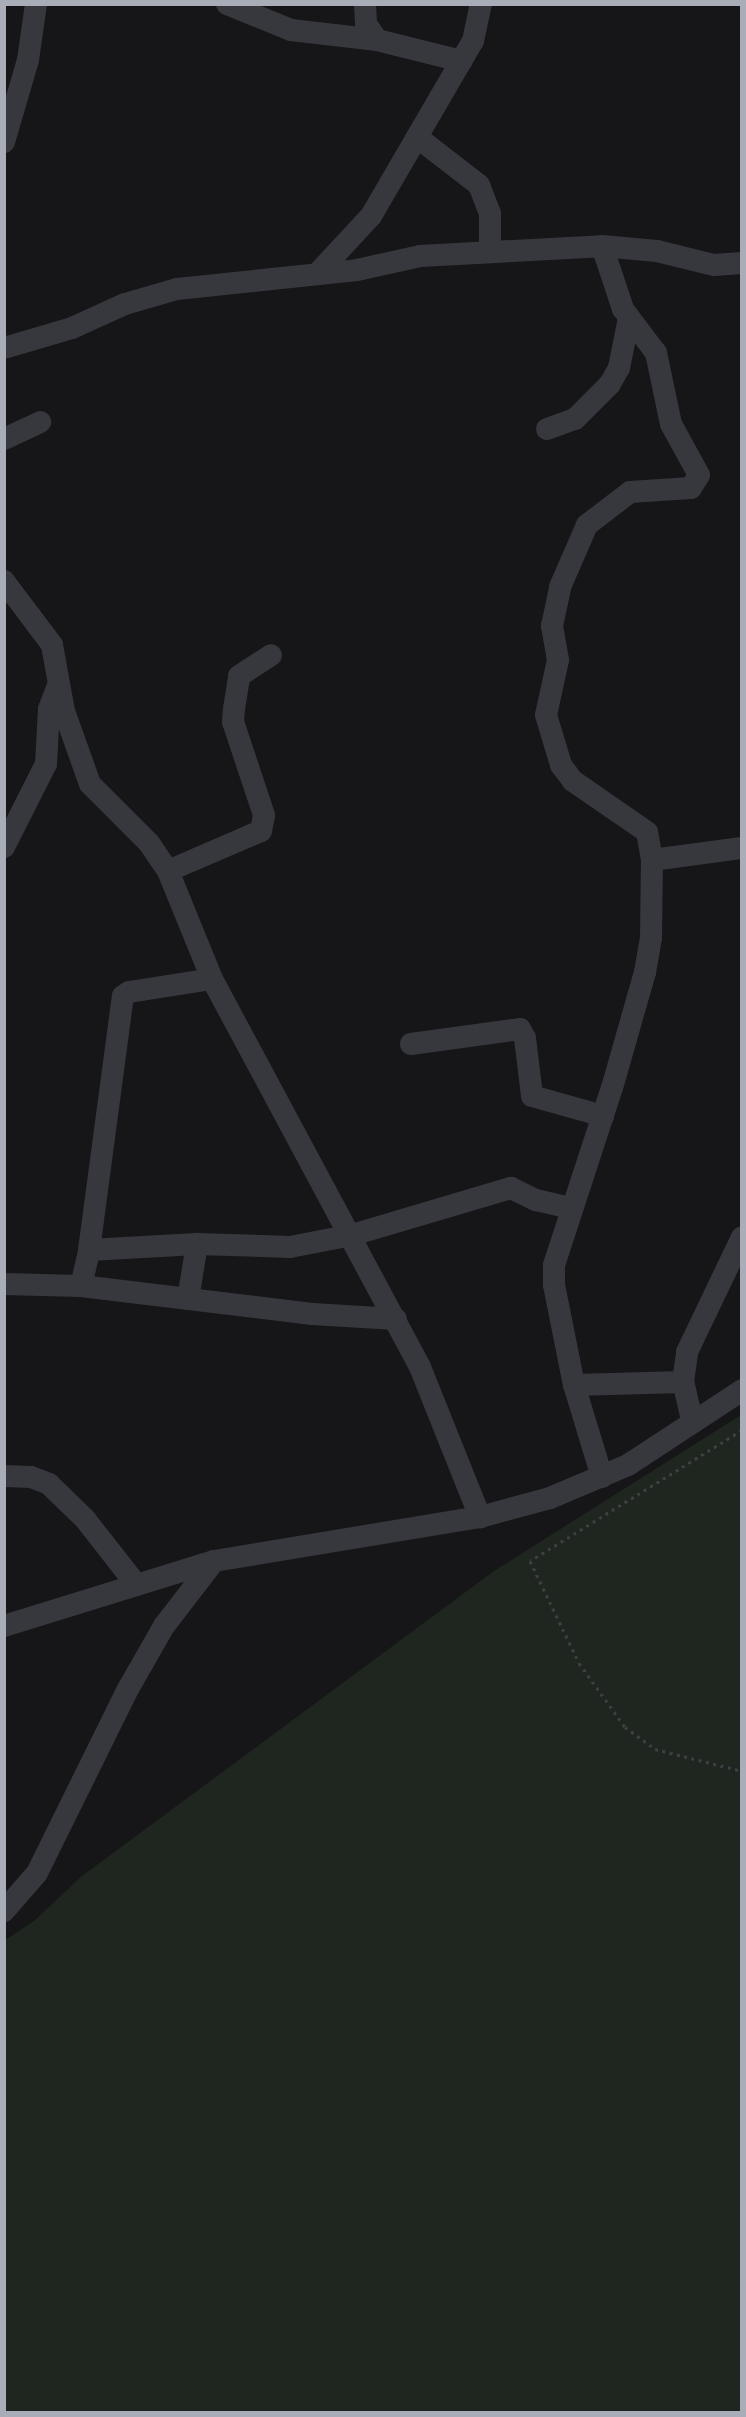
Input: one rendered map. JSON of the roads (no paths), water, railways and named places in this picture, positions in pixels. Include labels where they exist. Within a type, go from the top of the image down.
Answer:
[{"type":"street","points":[[4,142],[28,60],[36,4]]},
{"type":"street","points":[[227,4],[291,30],[377,40],[461,61]]},
{"type":"street","points":[[365,4],[366,24],[377,40]]},
{"type":"street","points":[[318,273],[371,216],[473,41],[481,4]]},
{"type":"street","points":[[417,137],[479,185],[489,213],[490,250]]},
{"type":"street","points":[[602,246],[629,318],[656,353],[670,424],[699,476],[691,488],[630,492],[587,525],[554,611],[552,626],[558,660],[546,715],[561,765],[573,781],[647,832],[652,860],[651,938],[645,972],[603,1116],[557,1249],[554,1285],[574,1385],[602,1477]]},
{"type":"street","points":[[4,348],[72,328],[125,304],[177,289],[357,270],[420,256],[490,250],[602,246],[657,250],[714,265],[741,263]]},
{"type":"street","points":[[547,429],[575,419],[610,384],[619,368],[629,318]]},
{"type":"street","points":[[4,440],[40,422]]},
{"type":"street","points":[[4,581],[52,645],[58,684],[78,758],[90,784],[148,843],[168,871],[212,979],[396,1319],[457,1452],[480,1517]]},
{"type":"street","points":[[168,871],[261,831],[264,815],[233,716],[239,676],[271,655]]},
{"type":"street","points":[[4,847],[46,764],[49,709],[58,684]]},
{"type":"street","points":[[652,860],[741,848]]},
{"type":"street","points":[[81,1286],[89,1250],[123,996],[129,992],[212,979]]},
{"type":"street","points":[[411,1044],[520,1029],[525,1038],[532,1096],[603,1116]]},
{"type":"street","points":[[89,1250],[197,1244],[273,1250],[352,1235],[510,1188],[536,1200],[571,1208]]},
{"type":"street","points":[[692,1420],[683,1382],[687,1352],[741,1237]]},
{"type":"street","points":[[188,1299],[197,1244]]},
{"type":"street","points":[[4,1284],[81,1286],[396,1319]]},
{"type":"street","points":[[574,1385],[683,1382]]},
{"type":"street","points":[[4,1626],[135,1583],[214,1561],[480,1517],[550,1498],[628,1465],[692,1420],[741,1390]]},
{"type":"street","points":[[4,1476],[50,1484],[85,1519],[135,1583]]},
{"type":"street","points":[[4,1911],[37,1873],[128,1689],[164,1626],[214,1561]]}]
